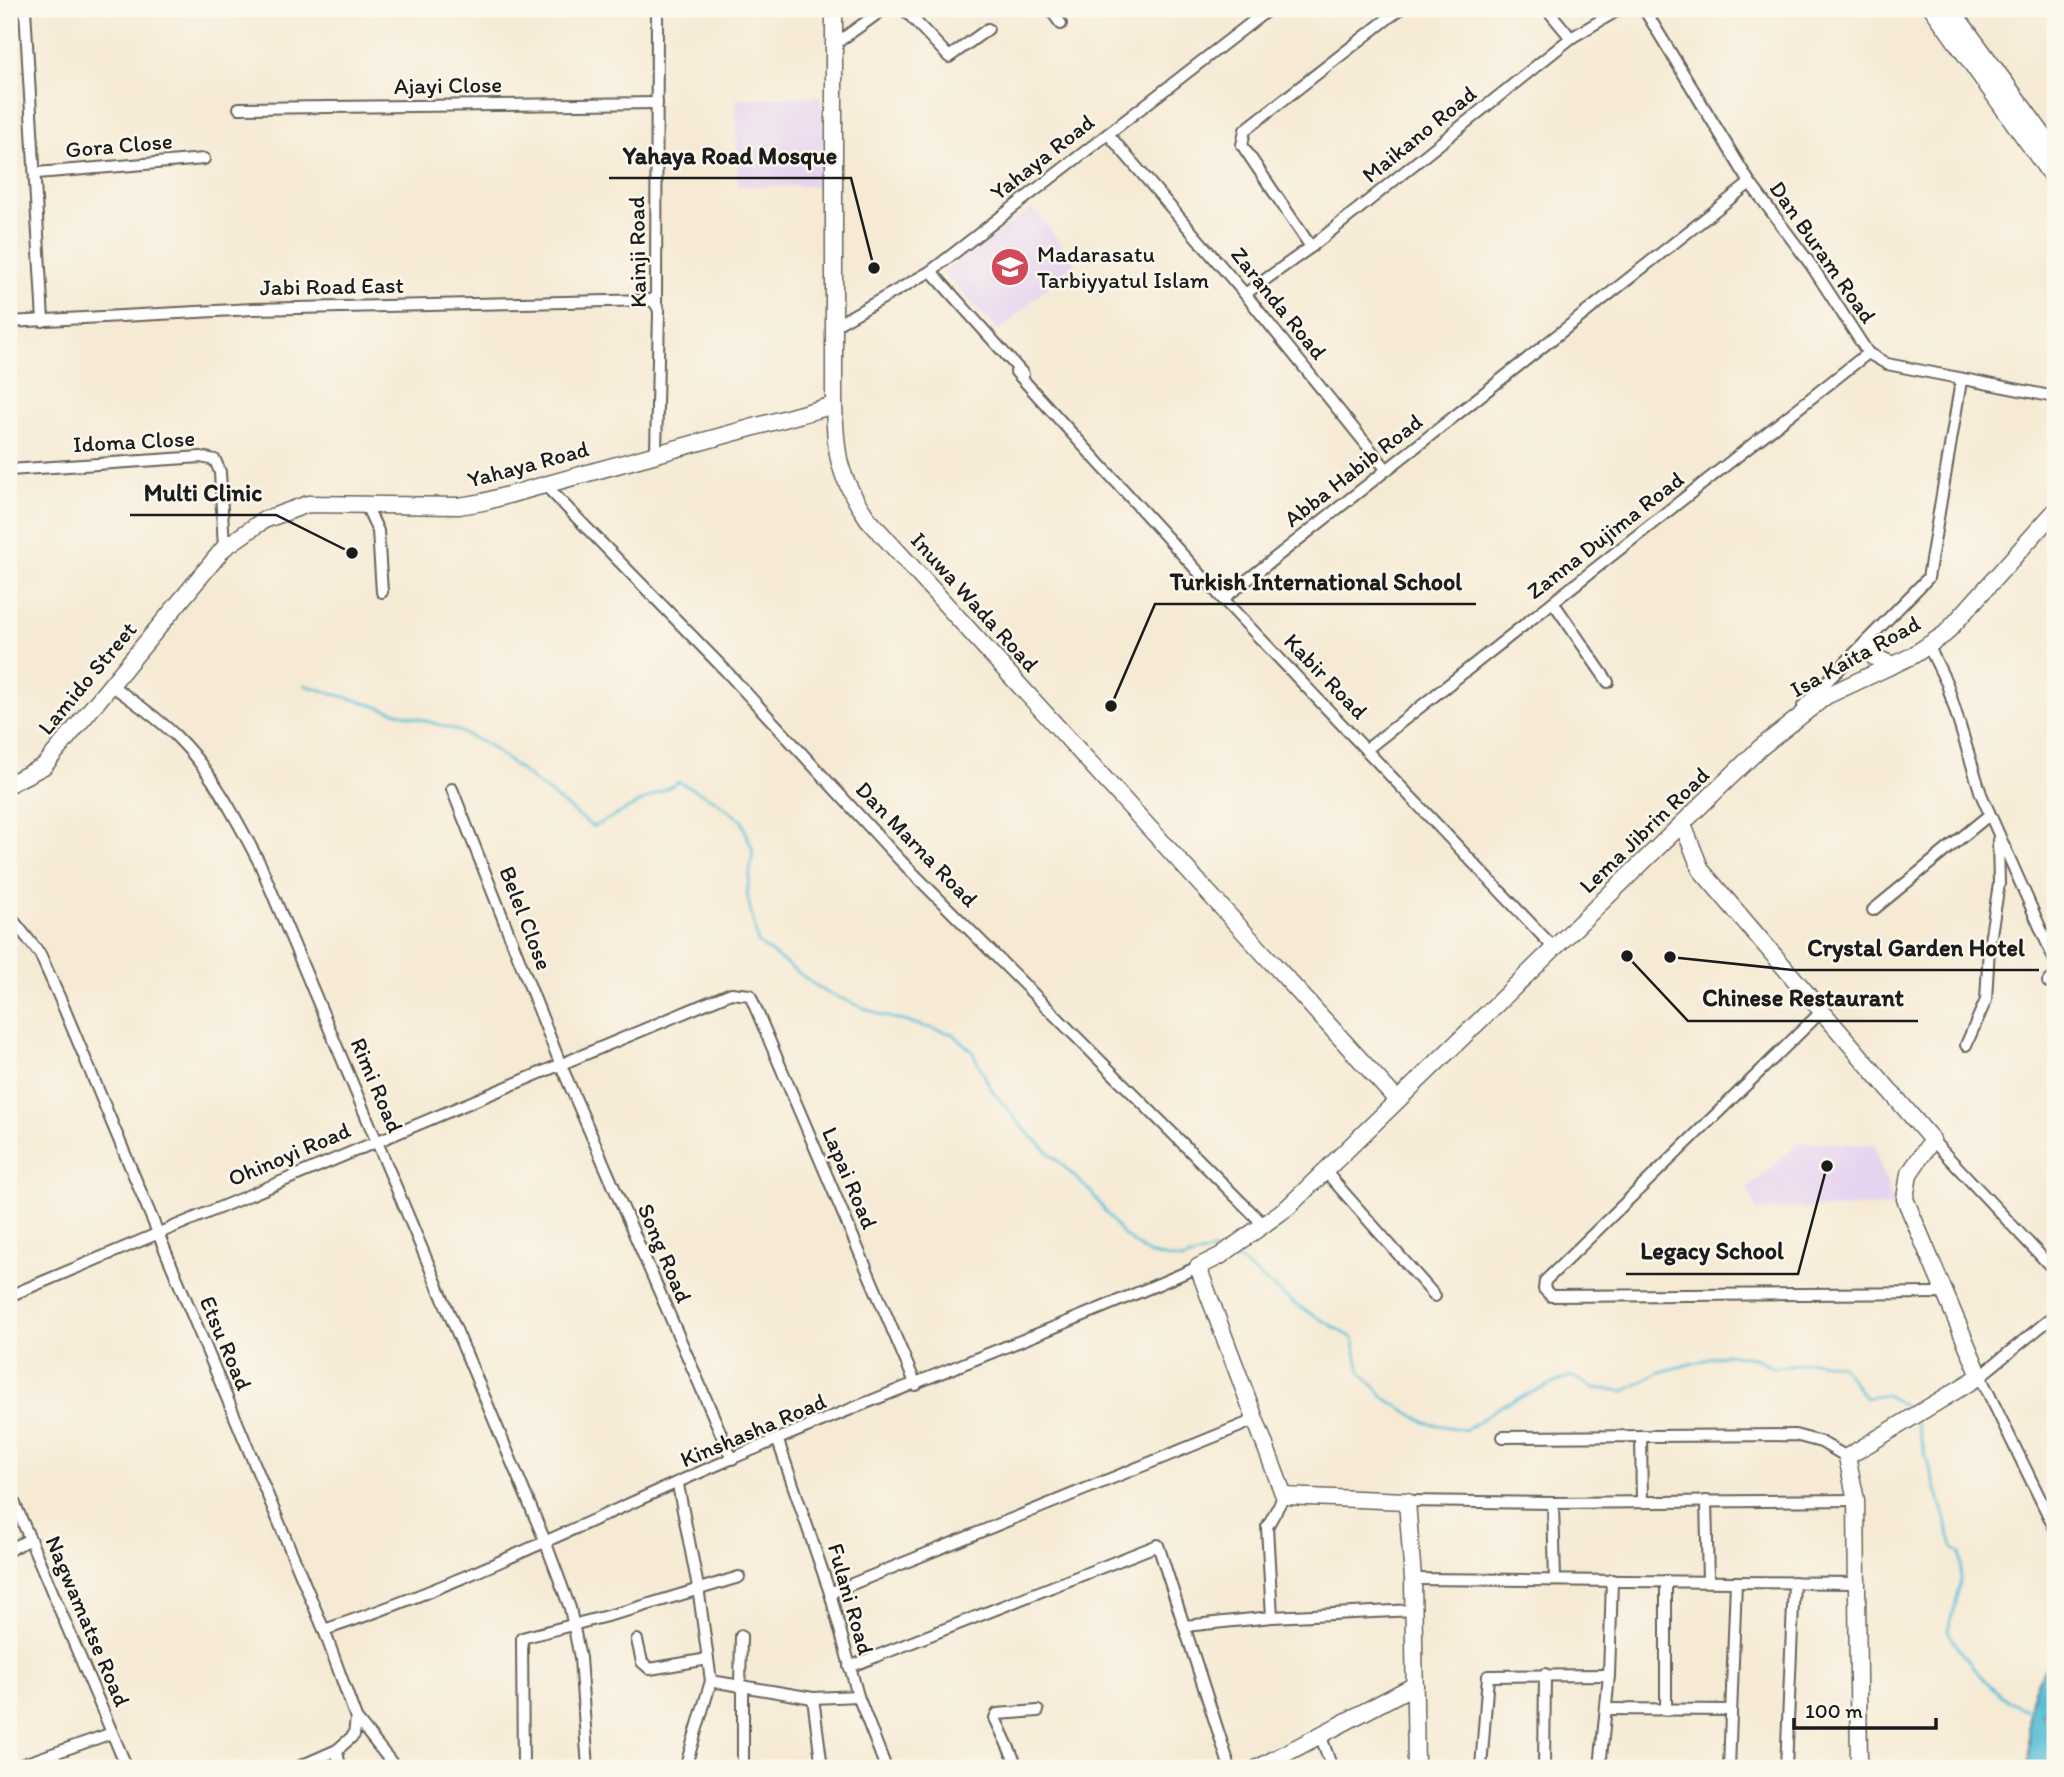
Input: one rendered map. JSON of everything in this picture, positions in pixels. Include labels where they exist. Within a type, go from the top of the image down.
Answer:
[{"type":"main road","points":[[1934,9],[2055,153]]},
{"type":"main road","points":[[1950,9],[2018,112],[2055,179]]},
{"type":"street","points":[[25,9],[37,173],[43,321]]},
{"type":"street","name":"Kainji Road","points":[[656,453],[659,312],[656,304],[657,9]]},
{"type":"street","name":"Inuwa Wada Road","points":[[834,9],[835,450],[846,487],[868,519],[1396,1100]]},
{"type":"street","points":[[835,44],[884,9]]},
{"type":"street","points":[[904,9],[949,57],[988,29]]},
{"type":"street","points":[[1050,9],[1061,24]]},
{"type":"street","name":"Yahaya Road","points":[[834,326],[932,271],[1269,9]]},
{"type":"street","points":[[1311,247],[1242,145],[1241,136],[1245,130],[1400,9]]},
{"type":"street","points":[[1547,9],[1571,38]]},
{"type":"street","name":"Maikano Road","points":[[1245,295],[1311,247],[1571,38],[1620,9]]},
{"type":"street","name":"Dan Buram Road","points":[[1644,9],[1750,183],[1811,265],[1868,353],[1887,364],[1961,381],[2055,397]]},
{"type":"street","name":"Ajayi Close","points":[[239,108],[657,103]]},
{"type":"street","name":"Zaranda Road","points":[[1108,134],[1245,295],[1387,470]]},
{"type":"street","name":"Gora Close","points":[[37,173],[204,159]]},
{"type":"street","name":"Abba Habib Road","points":[[1223,599],[1750,183]]},
{"type":"street","name":"Kabir Road","points":[[932,271],[1223,599],[1554,948]]},
{"type":"street","name":"Jabi Road East","points":[[9,322],[253,309],[651,300],[656,304]]},
{"type":"street","name":"Zanna Dujima Road","points":[[1367,749],[1868,353]]},
{"type":"street","points":[[1016,372],[1223,599]]},
{"type":"street","name":"Lema Jibrin Road","points":[[1198,1266],[1220,1256],[1288,1208],[1396,1100],[1684,825],[1867,643],[1928,578],[1961,381]]},
{"type":"street","name":"Yahaya Road","points":[[205,571],[224,548],[264,520],[285,511],[308,505],[365,503],[459,506],[546,486],[834,405]]},
{"type":"street","name":"Idoma Close","points":[[9,470],[201,457],[215,460],[220,472],[224,548]]},
{"type":"street","name":"Dan Marna Road","points":[[546,486],[726,671],[900,859],[1263,1224]]},
{"type":"street","points":[[365,503],[378,531],[382,592]]},
{"type":"street","name":"Isa Kaita Road","points":[[1760,748],[1826,696],[1893,665],[1945,634],[2055,511]]},
{"type":"street","name":"Lamido Street","points":[[9,784],[44,766],[205,571]]},
{"type":"street","points":[[1553,602],[1608,682]]},
{"type":"street","points":[[1867,643],[1874,657],[1893,665]]},
{"type":"street","points":[[1928,645],[1947,684],[1989,815],[2055,961]]},
{"type":"street","name":"Rimi Road","points":[[111,685],[176,736],[198,762],[237,820],[260,864],[545,1541],[573,1625],[580,1658],[588,1768]]},
{"type":"street","name":"Belel Close","points":[[452,789],[560,1063]]},
{"type":"street","points":[[1872,910],[1989,815]]},
{"type":"street","points":[[1684,825],[1701,870],[1932,1140],[2054,1263]]},
{"type":"street","points":[[1966,1045],[1986,1000],[1999,884],[1998,837]]},
{"type":"street","name":"Etsu Road","points":[[9,915],[40,954],[324,1630],[356,1718],[396,1768]]},
{"type":"street","name":"Ohinoyi Road","points":[[9,1296],[560,1063],[731,993],[741,992]]},
{"type":"street","name":"Lapai Road","points":[[741,992],[750,995],[916,1385]]},
{"type":"street","points":[[1822,1011],[1545,1281],[1544,1289],[1552,1296],[1942,1293]]},
{"type":"street","name":"Song Road","points":[[560,1063],[732,1459]]},
{"type":"street","points":[[1932,1140],[1909,1174],[1905,1199],[1942,1293],[2055,1529]]},
{"type":"street","points":[[1325,1171],[1435,1296]]},
{"type":"street","points":[[1198,1266],[1284,1496]]},
{"type":"street","name":"Kinshasha Road","points":[[324,1630],[376,1613],[678,1485],[732,1459],[1198,1266]]},
{"type":"street","points":[[1847,1457],[1980,1376],[2055,1315]]},
{"type":"street","points":[[830,1593],[1255,1420]]},
{"type":"street","points":[[1503,1437],[1795,1435],[1821,1442],[1847,1457],[1856,1500],[1859,1768]]},
{"type":"street","points":[[1641,1436],[1642,1502]]},
{"type":"street","name":"Fulani Road","points":[[778,1441],[830,1593],[858,1696],[886,1768]]},
{"type":"street","points":[[678,1485],[698,1587],[710,1681],[685,1768]]},
{"type":"street","name":"Nagwamatse Road","points":[[9,1490],[92,1693],[127,1768]]},
{"type":"street","points":[[1284,1496],[1553,1503],[1856,1500]]},
{"type":"street","points":[[1272,1617],[1266,1527],[1284,1496]]},
{"type":"street","points":[[1407,1501],[1413,1579],[1416,1768]]},
{"type":"street","points":[[1706,1501],[1708,1580]]},
{"type":"street","points":[[1553,1503],[1555,1580]]},
{"type":"street","points":[[9,1550],[30,1539]]},
{"type":"street","points":[[849,1667],[1158,1545],[1230,1768]]},
{"type":"street","points":[[523,1768],[522,1638],[739,1577]]},
{"type":"street","points":[[1413,1579],[1857,1583]]},
{"type":"street","points":[[1600,1768],[1609,1675],[1612,1580]]},
{"type":"street","points":[[1666,1581],[1666,1709]]},
{"type":"street","points":[[1729,1768],[1736,1581]]},
{"type":"street","points":[[1786,1768],[1794,1582]]},
{"type":"street","points":[[1185,1626],[1272,1617],[1414,1610]]},
{"type":"street","points":[[741,1636],[743,1768]]},
{"type":"street","points":[[637,1640],[642,1662],[650,1669],[708,1659]]},
{"type":"street","points":[[1544,1768],[1545,1674]]},
{"type":"street","points":[[1481,1768],[1488,1675],[1609,1675]]},
{"type":"street","points":[[710,1681],[813,1698],[858,1696]]},
{"type":"street","points":[[1258,1768],[1415,1685]]},
{"type":"street","points":[[813,1698],[822,1768]]},
{"type":"street","points":[[1606,1709],[1731,1710]]},
{"type":"street","points":[[1018,1768],[995,1718],[997,1714],[1038,1711]]},
{"type":"street","points":[[296,1768],[337,1750],[354,1735],[356,1718]]},
{"type":"street","points":[[12,1768],[112,1733]]},
{"type":"street","points":[[1320,1734],[1332,1768]]},
{"type":"street","points":[[337,1750],[340,1768]]},
{"type":"shaded area","points":[[821,96],[825,186],[738,186],[736,99]]},
{"type":"shaded area","name":"Madarasatu Tarbiyyatul Islam","points":[[1033,208],[1075,262],[999,331],[942,272]]},
{"type":"shaded area","points":[[1800,1142],[1875,1145],[1894,1206],[1756,1210],[1748,1188]]},
{"type":"water","points":[[2055,1655],[2055,1703],[2042,1715],[2047,1720],[2055,1717],[2055,1768],[2028,1768],[2032,1698],[2043,1671]]},
{"type":"waterway","points":[[304,685],[454,729],[488,745],[593,827],[679,782],[715,800],[742,821],[753,851],[747,895],[758,943],[823,991],[881,1015],[953,1034],[972,1051],[991,1089],[1024,1129],[1091,1192],[1122,1234],[1149,1254],[1181,1260],[1214,1250]]},
{"type":"waterway","points":[[1232,1255],[1296,1305],[1353,1338],[1360,1371],[1386,1399],[1426,1423],[1466,1430],[1502,1405],[1571,1376],[1594,1388],[1625,1391],[1660,1372],[1727,1354],[1758,1359],[1774,1368],[1813,1361],[1842,1366],[1865,1398],[1886,1395],[1912,1410]]},
{"type":"waterway","points":[[1916,1423],[1954,1549],[1960,1553],[1960,1583],[1948,1631],[1972,1666],[1995,1690],[2030,1710]]},
{"type":"place","name":"Madarasatu Tarbiyyatul Islam","points":[[1010,267]]},
{"type":"place","name":"Yahaya Road Mosque","points":[[874,268]]},
{"type":"place","name":"Multi Clinic","points":[[352,553]]},
{"type":"place","name":"Turkish International School","points":[[1111,706]]},
{"type":"place","name":"Chinese Restaurant","points":[[1627,956]]},
{"type":"place","name":"Crystal Garden Hotel","points":[[1670,957]]},
{"type":"place","name":"Legacy School","points":[[1827,1166]]}]
